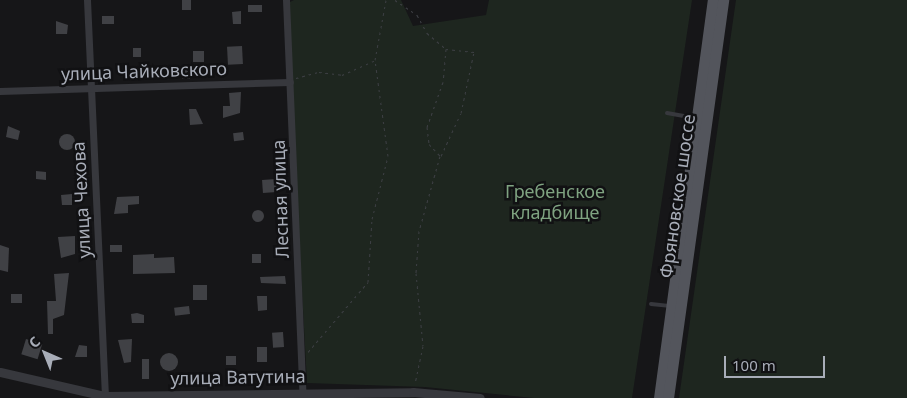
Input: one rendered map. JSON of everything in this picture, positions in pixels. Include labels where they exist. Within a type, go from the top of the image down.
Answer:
[{"type":"main road","name":"Фряновское шоссе","points":[[659,398],[713,0]]},
{"type":"main road","name":"Фряновское шоссе","points":[[668,398],[723,0]]},
{"type":"street","name":"улица Чехова","points":[[87,0],[105,397]]},
{"type":"street","name":"Лесная улица","points":[[286,0],[303,395]]},
{"type":"street","name":"улица Чайковского","points":[[0,91],[290,82]]},
{"type":"street","name":"улица Ватутина","points":[[0,372],[105,397],[413,392],[480,398]]},
{"type":"lane","points":[[667,113],[697,118]]},
{"type":"lane","points":[[651,304],[671,306]]},
{"type":"path","points":[[301,356],[313,350],[368,282],[372,219],[388,156],[376,60],[386,0]]},
{"type":"path","points":[[395,0],[417,15],[427,33],[446,49],[474,52],[461,113],[440,156],[419,230],[416,273],[423,346],[413,392]]},
{"type":"path","points":[[440,156],[429,144],[427,127],[443,82],[446,49]]},
{"type":"path","points":[[290,82],[302,74],[342,75],[376,60]]},
{"type":"green space","name":"Гребенское кладбище","points":[[294,0],[401,0],[413,26],[486,15],[489,0],[692,0],[632,398],[534,398],[425,387],[307,383],[291,85],[290,2]]},
{"type":"green space","points":[[736,0],[907,0],[907,398],[679,398]]},
{"type":"building","points":[[182,0],[191,0],[191,10],[182,10]]},
{"type":"building","points":[[248,5],[262,5],[262,12],[248,12]]},
{"type":"building","points":[[241,11],[241,24],[233,24],[232,12]]},
{"type":"building","points":[[102,16],[114,16],[114,24],[102,24]]},
{"type":"building","points":[[56,21],[68,25],[67,34],[56,34]]},
{"type":"building","points":[[242,46],[243,64],[228,65],[227,47]]},
{"type":"building","points":[[133,48],[141,48],[141,57],[133,57]]},
{"type":"building","points":[[193,51],[204,51],[204,62],[193,62]]},
{"type":"building","points":[[182,69],[190,69],[190,79],[182,79]]},
{"type":"building","points":[[241,92],[240,113],[223,118],[223,106],[230,106],[229,93]]},
{"type":"building","points":[[189,109],[196,109],[203,124],[190,125]]},
{"type":"building","points":[[8,126],[20,131],[18,140],[6,137]]},
{"type":"building","points":[[243,132],[244,140],[234,141],[233,133]]},
{"type":"building","points":[[67,134],[73,136],[75,142],[73,148],[67,150],[61,148],[59,142],[61,136]]},
{"type":"building","points":[[36,171],[46,172],[46,180],[36,179]]},
{"type":"building","points":[[276,179],[277,192],[263,193],[262,180]]},
{"type":"building","points":[[72,194],[72,205],[62,205],[61,195]]},
{"type":"building","points":[[139,196],[139,204],[128,205],[128,213],[114,214],[117,197]]},
{"type":"building","points":[[260,210],[263,211],[263,221],[256,222],[253,221],[252,214],[253,211]]},
{"type":"building","points":[[75,236],[75,254],[61,258],[58,237]]},
{"type":"building","points":[[0,245],[9,248],[8,272],[0,270]]},
{"type":"building","points":[[110,245],[122,245],[122,252],[110,252]]},
{"type":"building","points":[[154,254],[154,258],[174,257],[175,273],[133,274],[133,255]]},
{"type":"building","points":[[252,254],[261,254],[261,263],[252,263]]},
{"type":"building","points":[[69,273],[64,315],[53,319],[53,334],[48,334],[47,301],[56,301],[54,274]]},
{"type":"building","points":[[285,276],[286,284],[261,283],[260,277]]},
{"type":"building","points":[[193,285],[207,285],[207,300],[193,300]]},
{"type":"building","points":[[11,294],[22,294],[22,303],[11,303]]},
{"type":"building","points":[[257,296],[267,296],[267,310],[258,311]]},
{"type":"building","points":[[189,306],[190,314],[175,316],[174,308]]},
{"type":"building","points":[[131,314],[144,315],[144,323],[132,323]]},
{"type":"building","points":[[283,332],[284,347],[273,348],[272,333]]},
{"type":"building","points":[[26,339],[42,344],[38,359],[21,354]]},
{"type":"building","points":[[132,339],[131,362],[124,363],[118,340]]},
{"type":"building","points":[[79,345],[87,346],[87,357],[75,357]]},
{"type":"building","points":[[257,347],[267,347],[267,362],[257,362]]},
{"type":"building","points":[[169,353],[175,356],[178,362],[175,368],[169,371],[163,368],[160,362],[163,356]]},
{"type":"building","points":[[226,356],[236,356],[236,365],[226,365]]},
{"type":"building","points":[[142,359],[149,359],[149,379],[142,379]]}]
